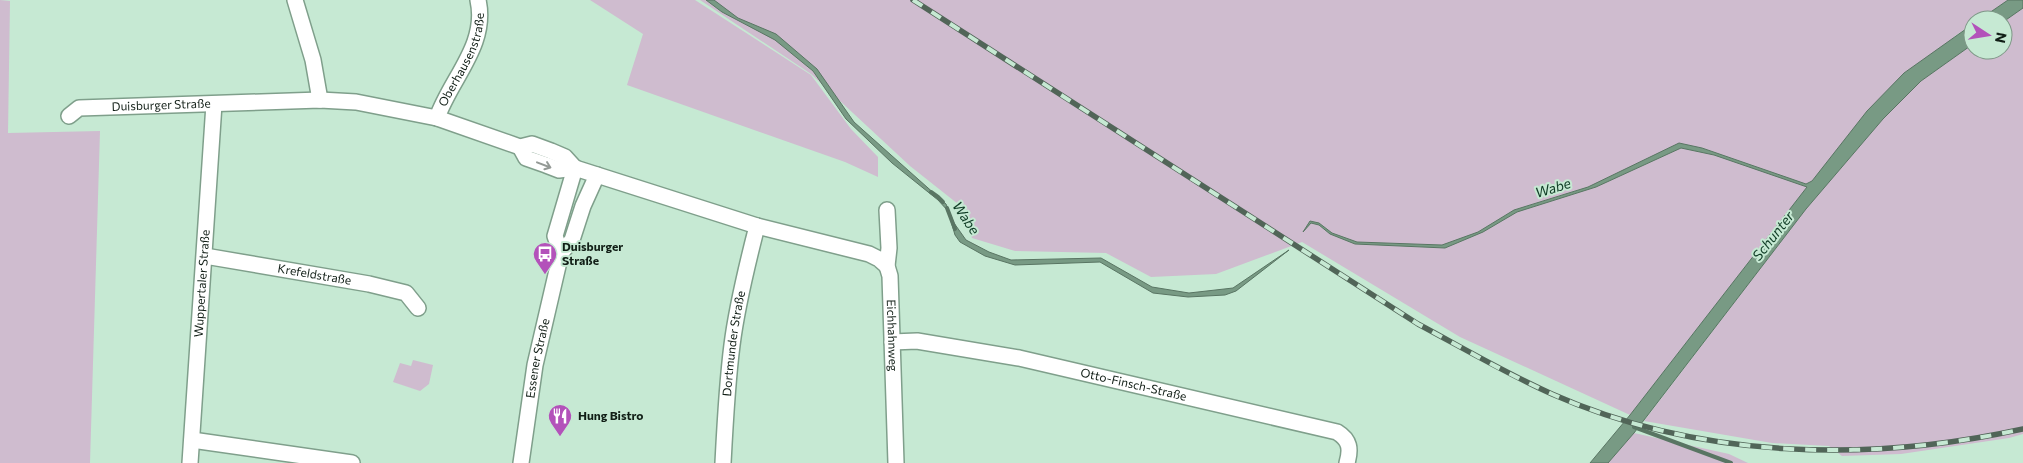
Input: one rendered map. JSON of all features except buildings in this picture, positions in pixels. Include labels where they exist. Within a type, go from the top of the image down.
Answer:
[{"type":"street","points":[[295,0],[313,60],[320,100]]},
{"type":"street","name":"Oberhausenstraße","points":[[437,118],[444,100],[476,42],[480,26],[478,0]]},
{"type":"street","name":"Duisburger Straße","points":[[69,116],[79,108],[320,100],[356,102],[437,118],[520,147],[532,144],[566,157],[575,168],[757,226],[869,254],[887,266]]},
{"type":"street","name":"Wuppertaler Straße","points":[[190,463],[214,104]]},
{"type":"street","name":"Essener Straße","points":[[521,463],[535,365],[560,253],[556,236],[575,168]]},
{"type":"street","name":"Essener Straße","points":[[560,253],[572,240],[583,206],[597,175]]},
{"type":"street","name":"Eichhahnweg","points":[[887,210],[889,248],[887,266],[890,276],[896,463]]},
{"type":"street","name":"Dortmunder Straße","points":[[723,463],[725,416],[732,344],[742,286],[757,226]]},
{"type":"street","name":"Krefeldstraße","points":[[205,256],[378,286],[406,294],[418,308]]},
{"type":"street","name":"Otto-Finsch-Straße","points":[[892,342],[917,341],[1010,356],[1337,432],[1345,437],[1349,443],[1347,463]]},
{"type":"street","points":[[192,440],[352,463]]},
{"type":"shaded area","points":[[0,0],[10,1],[8,133],[100,131],[90,463],[0,463]]},
{"type":"shaded area","points":[[590,0],[695,0],[811,75],[851,129],[878,157],[878,177],[845,162],[627,85],[643,34]]},
{"type":"shaded area","points":[[700,0],[2008,0],[1994,10],[1963,10],[1963,31],[1955,36],[1812,181],[1806,184],[1702,148],[1679,144],[1588,187],[1514,210],[1478,232],[1442,245],[1357,242],[1332,233],[1319,223],[1310,221],[1306,228],[1311,223],[1319,225],[1330,234],[1355,244],[1445,248],[1483,232],[1517,212],[1596,187],[1681,148],[1714,155],[1808,186],[1630,415],[1460,337],[1302,242],[1216,274],[1151,277],[1106,253],[1015,251],[972,238],[958,204],[910,166],[811,74]]},
{"type":"shaded area","points":[[2023,8],[2023,434],[2009,438],[1901,454],[1842,456],[1829,446],[1772,443],[1644,421],[1806,209],[1883,119],[1921,81],[1963,51],[1963,60],[2013,60],[2013,15]]},
{"type":"shaded area","points":[[413,360],[433,365],[429,384],[420,391],[393,382],[400,363],[411,366]]},
{"type":"shaded area","points":[[1634,433],[1729,454],[1748,463],[1608,463]]},
{"type":"water","points":[[706,0],[714,0],[738,18],[776,34],[817,69],[854,122],[946,204],[954,223],[966,240],[989,252],[1011,260],[1101,258],[1152,287],[1189,293],[1233,288],[1289,250],[1236,291],[1225,295],[1188,297],[1153,293],[1100,262],[1015,265],[985,256],[960,242],[955,235],[948,211],[938,200],[892,163],[846,119],[813,71],[775,40],[722,12]]},
{"type":"water","points":[[2008,0],[2023,0],[2023,8],[2013,15],[2013,10],[1994,10]]},
{"type":"water","name":"Schunter","points":[[1963,31],[1963,51],[1921,81],[1883,119],[1806,209],[1634,433],[1608,463],[1590,463],[1630,415],[1807,187],[1714,155],[1681,148],[1596,187],[1517,212],[1483,232],[1445,248],[1355,244],[1330,234],[1319,225],[1311,223],[1303,232],[1310,221],[1319,223],[1332,233],[1357,242],[1442,245],[1478,232],[1514,210],[1588,187],[1679,143],[1702,148],[1806,184],[1812,181],[1867,111],[1904,73]]},
{"type":"waterway","name":"Wabe","points":[[931,192],[943,202]]},
{"type":"waterway","name":"Wabe","points":[[947,208],[955,229]]},
{"type":"waterway","points":[[1634,427],[1731,463]]},
{"type":"railway","points":[[913,0],[1418,324],[1535,386],[1608,416],[1666,432],[1725,443],[1785,449],[1845,450],[1905,447],[1964,440],[2023,429]]},
{"type":"place","name":"Duisburger Straße","points":[[545,275]]},
{"type":"place","name":"Hung Bistro","points":[[560,437]]}]
